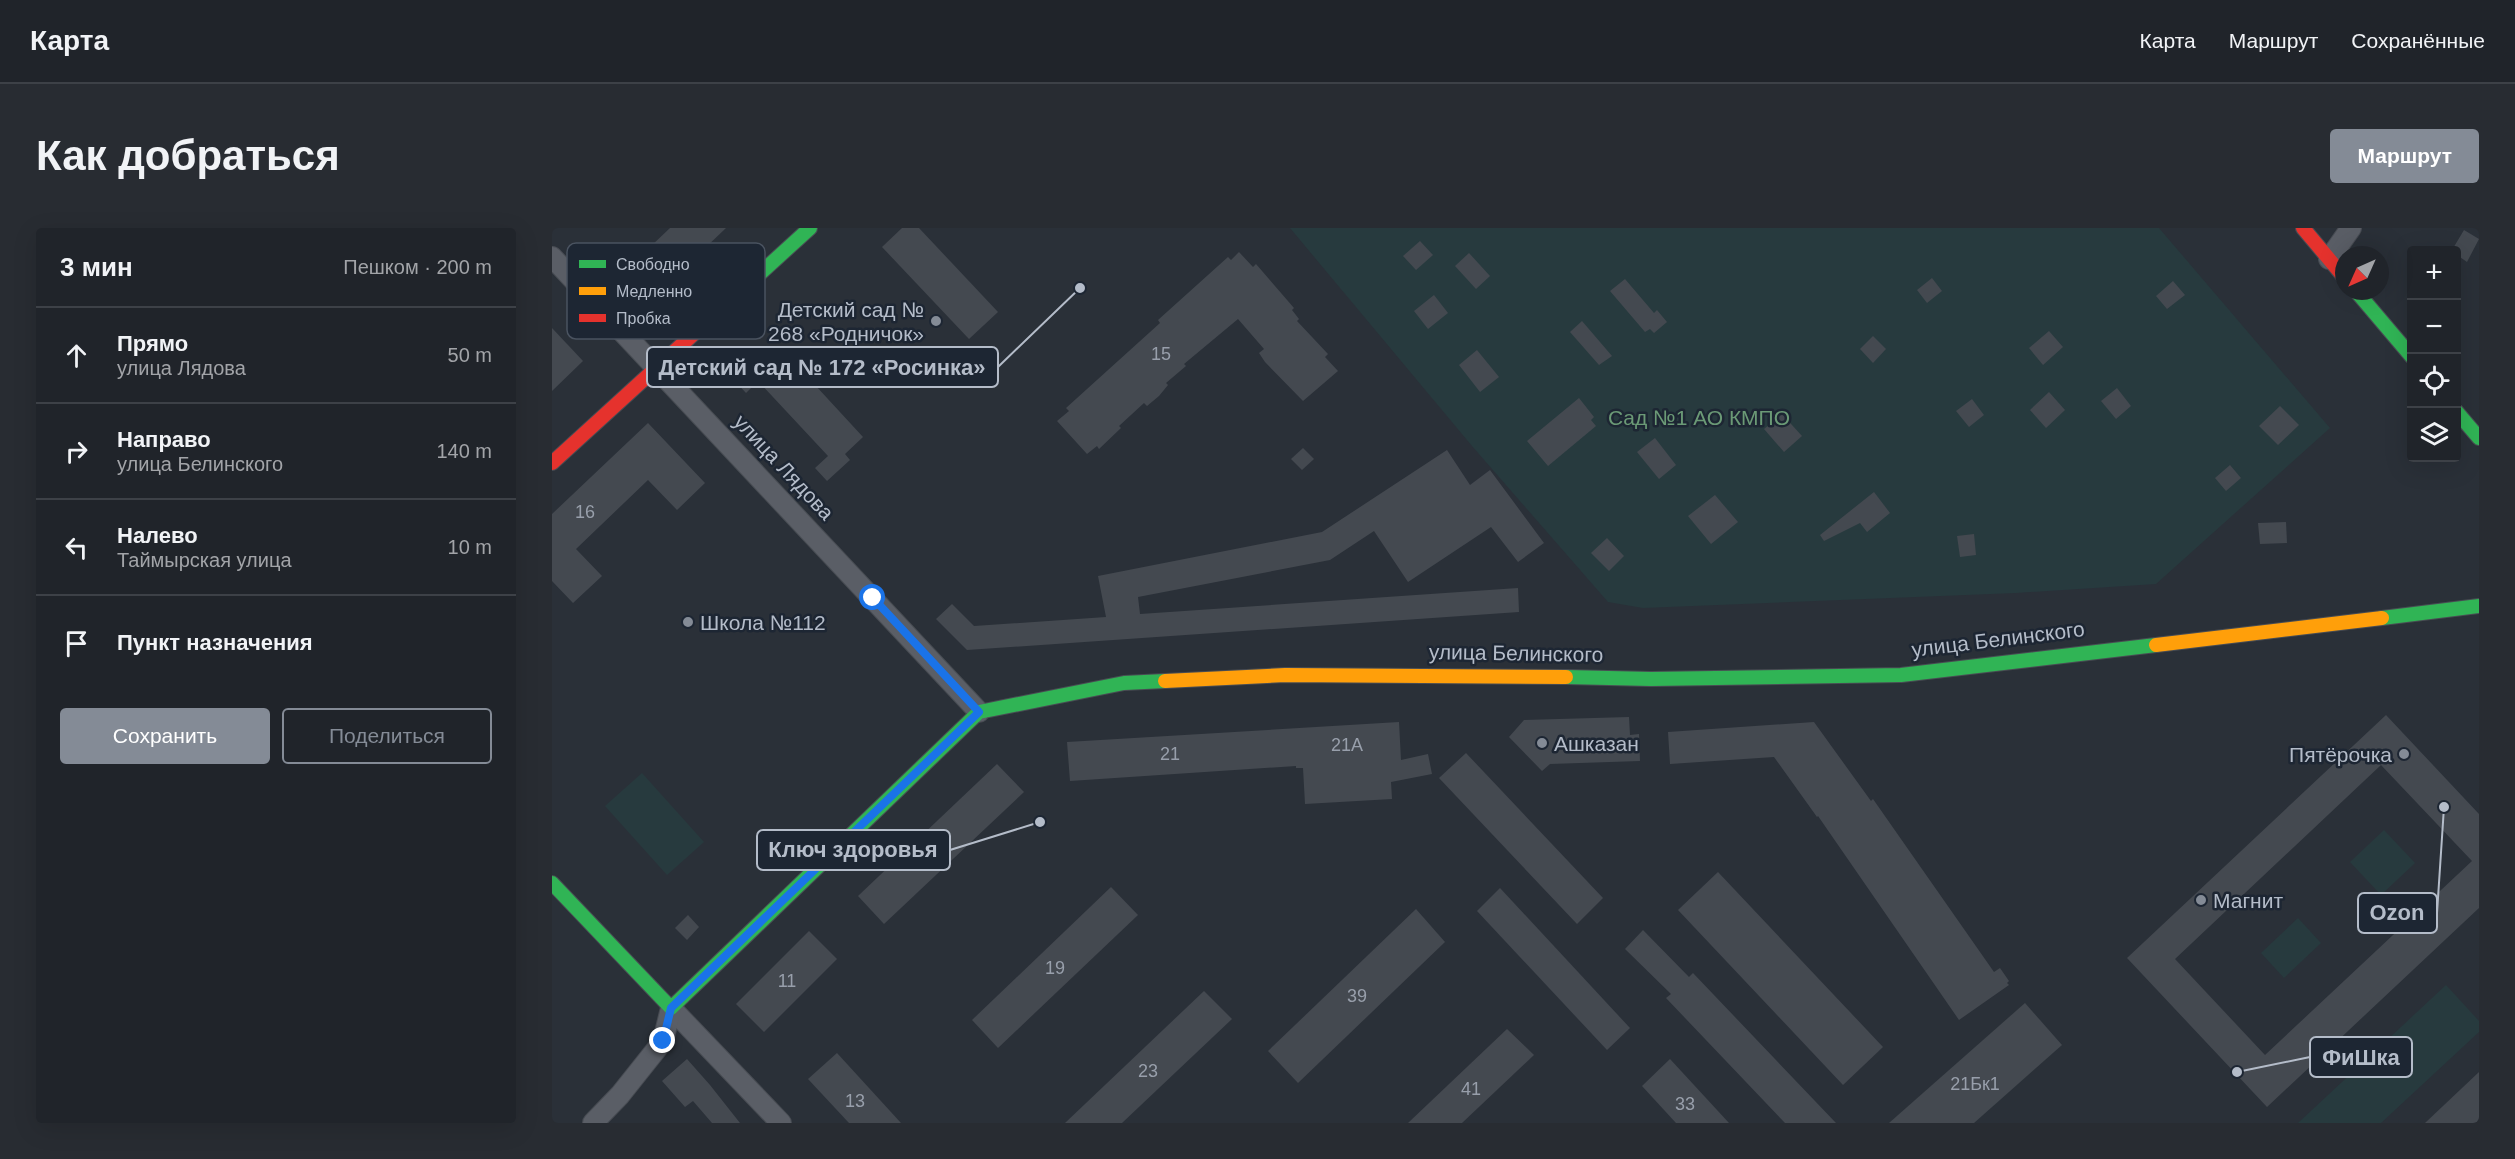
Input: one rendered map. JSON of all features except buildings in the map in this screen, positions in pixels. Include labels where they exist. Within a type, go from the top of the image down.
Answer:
[{"type":"street","points":[[765,269],[810,228]]},
{"type":"street","points":[[2303,228],[2335,266]]},
{"type":"street","points":[[2329,259],[2351,228]]},
{"type":"street","name":"улица Лядова","points":[[552,256],[567,272]]},
{"type":"street","points":[[2364,300],[2409,354]]},
{"type":"street","name":"улица Лядова","points":[[630,339],[979,712]]},
{"type":"street","points":[[552,463],[689,339]]},
{"type":"street","points":[[2461,416],[2479,438]]},
{"type":"street","name":"улица Белинского","points":[[979,712],[1124,683],[1285,675],[1476,675],[1651,679],[1901,675],[2479,606]]},
{"type":"street","points":[[592,1123],[620,1095],[663,1041],[671,1008],[979,712]]},
{"type":"street","points":[[552,882],[781,1123]]},
{"type":"green space","name":"Сад №1 АО КМПО","points":[[1290,228],[2159,228],[2330,428],[2156,584],[2016,593],[1643,608],[1608,602],[1472,446]]},
{"type":"green space","points":[[642,773],[704,842],[667,875],[605,806]]},
{"type":"green space","points":[[2384,830],[2415,863],[2381,895],[2350,862]]},
{"type":"green space","points":[[2298,918],[2321,943],[2284,978],[2261,953]]},
{"type":"green space","points":[[2446,985],[2479,1021],[2479,1032],[2381,1123],[2298,1123]]},
{"type":"traffic: fast","points":[[765,269],[810,228]]},
{"type":"traffic: fast","points":[[2364,300],[2409,354]]},
{"type":"traffic: fast","points":[[2461,417],[2479,438]]},
{"type":"traffic: fast","points":[[2382,618],[2479,606]]},
{"type":"traffic: fast","points":[[1566,677],[1651,679],[1901,675],[2156,645]]},
{"type":"traffic: fast","points":[[552,883],[671,1008],[979,712],[1124,683],[1165,681]]},
{"type":"traffic: slow","points":[[2156,645],[2382,618]]},
{"type":"traffic: slow","points":[[1165,681],[1285,675],[1566,677]]},
{"type":"traffic: jam","points":[[2303,228],[2335,266]]},
{"type":"traffic: jam","points":[[552,463],[688,339]]},
{"type":"place","name":"Детский сад № 172 «Росинка»","points":[[1080,288]]},
{"type":"place","name":"Детский сад № 268 «Родничок»","points":[[936,321]]},
{"type":"place","name":"Школа №112","points":[[688,622]]},
{"type":"place","name":"Ашказан","points":[[1542,743]]},
{"type":"place","name":"Пятёрочка","points":[[2404,754]]},
{"type":"place","name":"Ozon","points":[[2444,807]]},
{"type":"place","name":"Ключ здоровья","points":[[1040,822]]},
{"type":"place","name":"Магнит","points":[[2201,900]]},
{"type":"place","name":"ФиШка","points":[[2237,1072]]},
{"type":"route","points":[[663,1041],[671,1008],[979,712],[873,598]]}]
